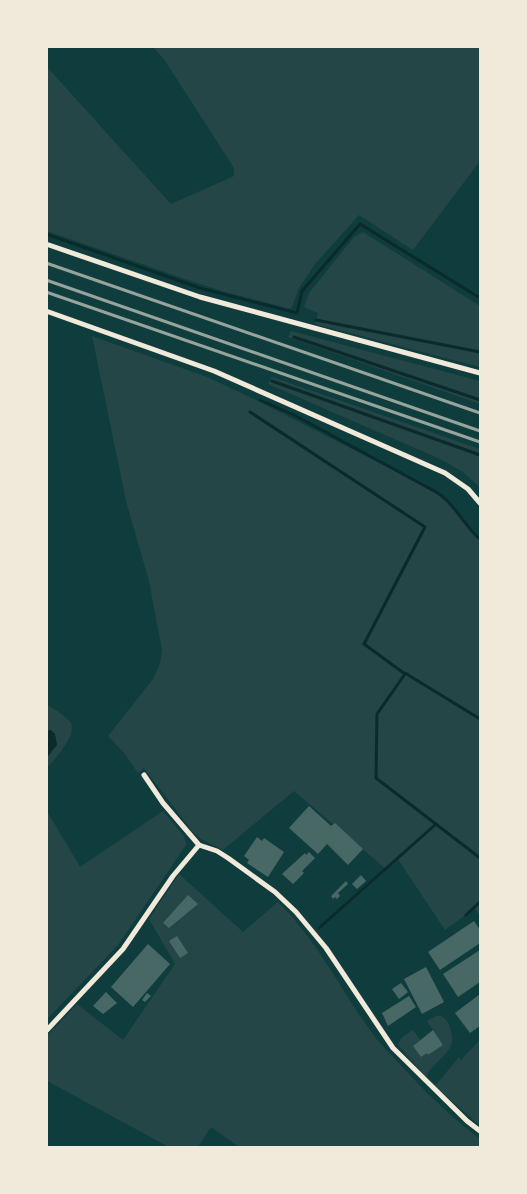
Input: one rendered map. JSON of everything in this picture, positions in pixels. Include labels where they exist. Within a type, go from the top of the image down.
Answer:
[{"type":"street","points":[[46,244],[200,297],[480,373]]},
{"type":"street","points":[[46,311],[166,352],[261,391],[445,473],[468,489],[480,503]]},
{"type":"street","points":[[144,775],[199,845],[218,851],[275,892],[296,912],[326,948],[393,1048],[480,1131]]},
{"type":"street","points":[[46,1031],[123,949],[173,876],[199,845]]},
{"type":"shaded area","points":[[153,47],[480,47],[480,161],[413,250],[359,215],[315,264],[299,288],[291,309],[225,292],[47,231],[47,67],[171,204],[234,176],[234,168],[164,59]]},
{"type":"shaded area","points":[[363,232],[480,306],[480,367],[315,324],[318,313],[304,307],[309,293],[354,237]]},
{"type":"shaded area","points":[[291,331],[480,381],[480,404],[288,337]]},
{"type":"shaded area","points":[[92,336],[207,377],[397,472],[435,493],[449,504],[469,529],[480,538],[480,917],[475,908],[445,930],[397,858],[386,869],[294,791],[223,850],[201,839],[192,831],[144,768],[138,773],[108,736],[153,679],[160,663],[162,650],[149,581],[126,501]]},
{"type":"shaded area","points":[[272,377],[480,449],[480,487],[463,472],[440,459],[268,384]]},
{"type":"shaded area","points":[[46,704],[65,717],[72,727],[66,744],[47,766],[47,757],[51,753],[51,730],[47,731]]},
{"type":"shaded area","points":[[51,730],[55,734],[57,745],[47,757],[47,731]]},
{"type":"shaded area","points":[[47,811],[80,867],[163,811],[184,836],[186,845],[118,945],[47,1019]]},
{"type":"shaded area","points":[[179,874],[243,932],[278,902],[305,932],[378,1040],[436,1102],[480,1139],[480,1147],[239,1147],[211,1127],[198,1147],[169,1147],[47,1081],[46,1037],[77,1004],[123,1040],[175,964],[149,919]]},
{"type":"shaded area","points":[[441,1016],[447,1021],[452,1039],[448,1051],[426,1077],[398,1045],[402,1038],[413,1030],[420,1040],[413,1046],[421,1057],[443,1045],[427,1021]]},
{"type":"shaded area","points":[[480,1040],[480,1126],[435,1086],[459,1057],[461,1060]]},
{"type":"building","points":[[309,806],[331,826],[335,823],[363,849],[348,865],[327,844],[318,854],[289,828]]},
{"type":"building","points":[[257,837],[262,841],[264,838],[284,852],[268,877],[247,863],[249,860],[244,856]]},
{"type":"building","points":[[309,852],[315,858],[293,884],[282,874]]},
{"type":"building","points":[[361,875],[366,881],[357,889],[352,884]]},
{"type":"building","points":[[346,881],[348,884],[338,893],[340,896],[333,899],[331,896]]},
{"type":"building","points":[[188,895],[198,904],[169,928],[163,923]]},
{"type":"building","points":[[474,921],[480,930],[480,943],[440,970],[428,952]]},
{"type":"building","points":[[177,936],[188,953],[180,958],[169,941]]},
{"type":"building","points":[[148,944],[170,964],[133,1007],[111,987]]},
{"type":"building","points":[[480,950],[480,982],[458,997],[443,974]]},
{"type":"building","points":[[426,967],[444,1002],[422,1014],[404,979]]},
{"type":"building","points":[[401,983],[408,992],[399,999],[392,989]]},
{"type":"building","points":[[106,992],[117,1003],[103,1014],[93,1006]]},
{"type":"building","points":[[147,993],[151,996],[145,1002],[142,1000]]},
{"type":"building","points":[[480,994],[480,1026],[470,1033],[455,1013]]},
{"type":"building","points":[[409,996],[416,1007],[388,1026],[382,1013]]},
{"type":"building","points":[[433,1030],[443,1045],[421,1057],[413,1046]]},
{"type":"waterway","points":[[46,234],[200,288],[297,313],[302,291],[360,224],[480,298]]},
{"type":"waterway","points":[[316,320],[480,352]]},
{"type":"waterway","points":[[294,337],[480,400]]},
{"type":"waterway","points":[[272,381],[480,455]]},
{"type":"waterway","points":[[260,400],[294,415],[438,493],[450,503],[480,539]]},
{"type":"waterway","points":[[250,412],[425,527],[364,644],[405,674],[377,714],[376,778],[480,858]]},
{"type":"waterway","points":[[405,673],[480,719]]},
{"type":"waterway","points":[[319,928],[436,824]]},
{"type":"waterway","points":[[466,915],[480,902]]},
{"type":"railway","points":[[46,263],[480,413]]},
{"type":"railway","points":[[46,280],[480,431]]},
{"type":"railway","points":[[46,292],[480,442]]}]
